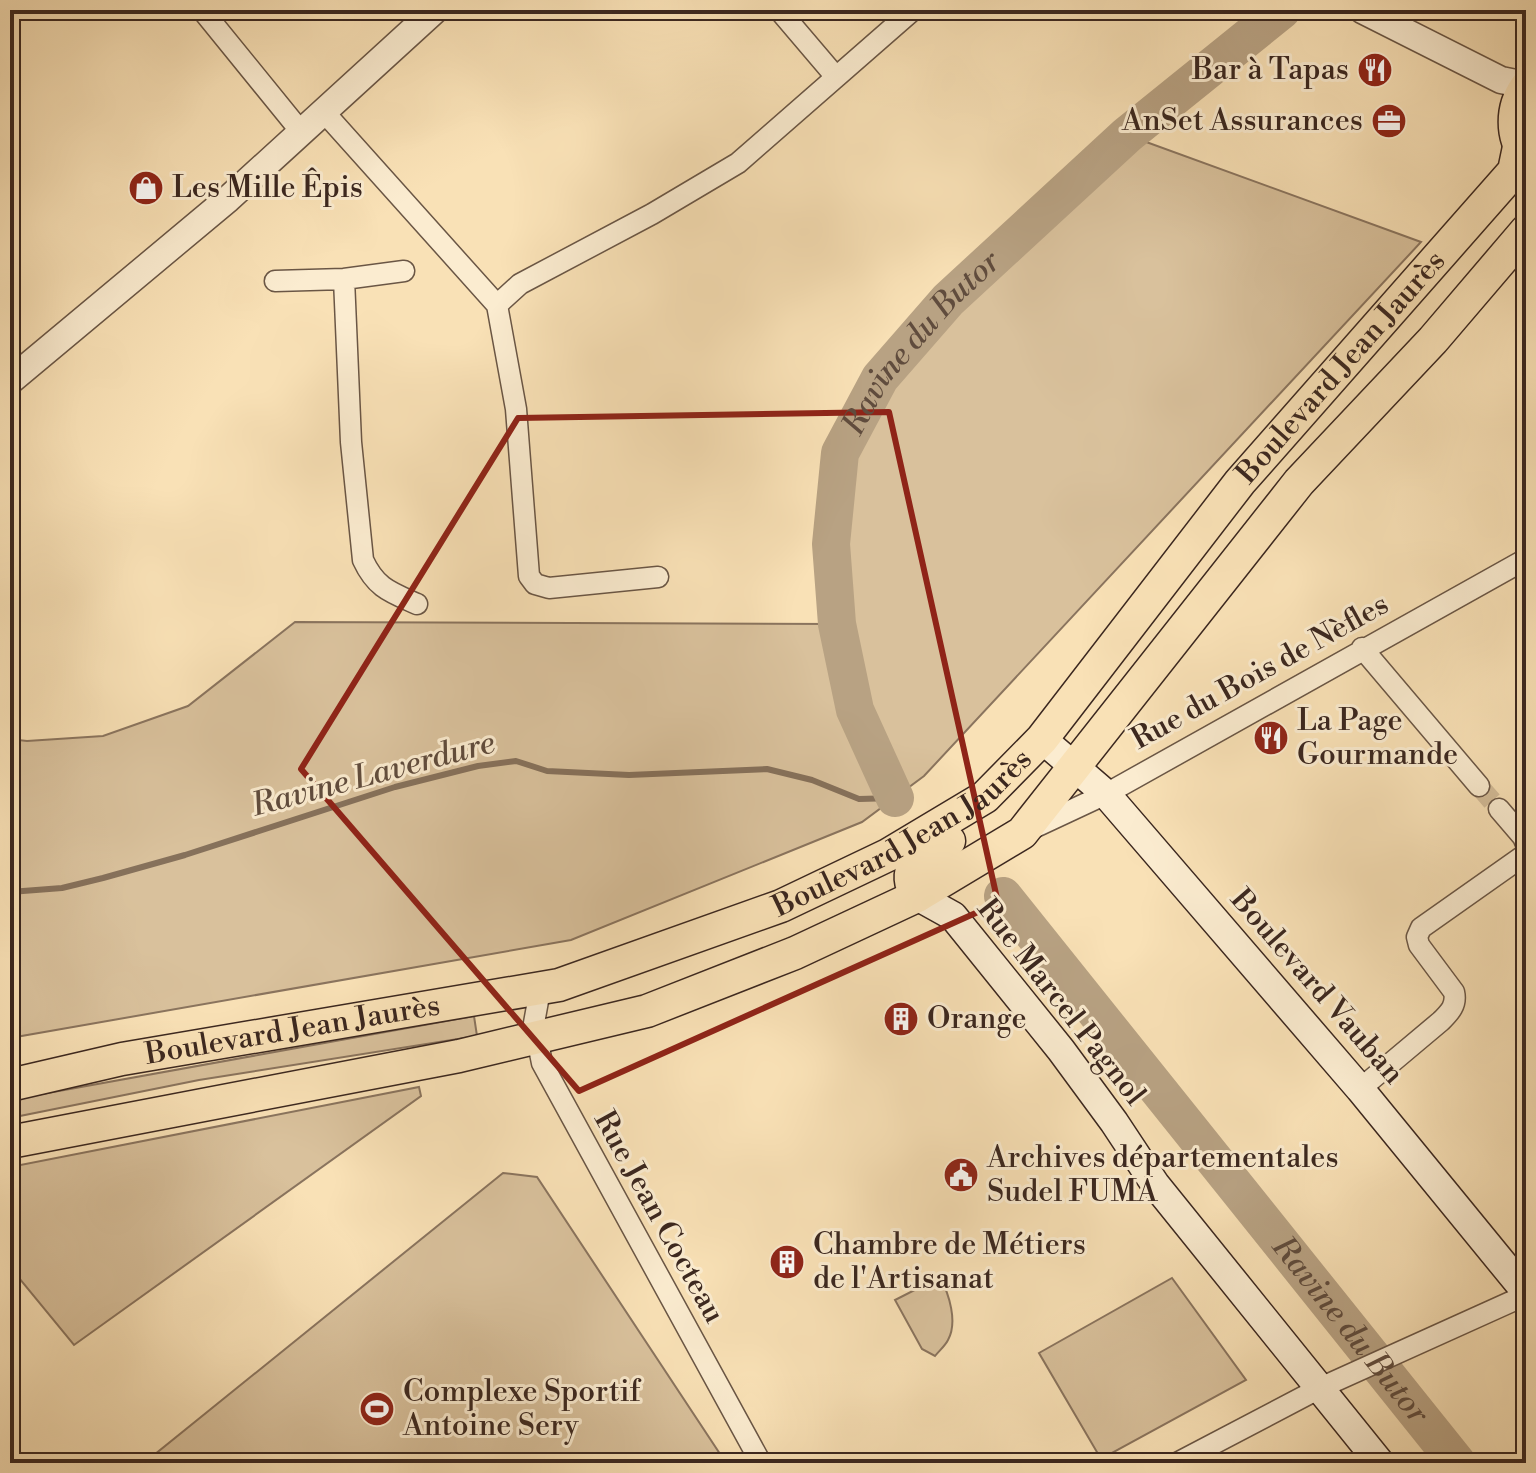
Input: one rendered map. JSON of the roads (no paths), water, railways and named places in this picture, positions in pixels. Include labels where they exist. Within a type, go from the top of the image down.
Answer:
[{"type":"main road","name":"Boulevard Jean Jaurès","points":[[10,1085],[122,1059],[540,990],[781,906],[900,848],[985,797],[1042,739],[1240,482],[1514,171],[1523,152],[1515,129],[1519,90]]},
{"type":"main road","name":"Boulevard Jean Jaurès","points":[[10,1142],[459,1056],[647,1011],[795,953],[917,896],[1022,833],[1299,482],[1433,340],[1526,231]]},
{"type":"main road","name":"Boulevard Vauban","points":[[1042,739],[1106,794],[1360,1089],[1526,1293]]},
{"type":"main road","points":[[917,896],[910,884],[909,874],[914,865],[971,825],[981,812],[985,797]]},
{"type":"main road","name":"Rue Marcel Pagnol","points":[[917,896],[953,916],[1061,1050],[1155,1184],[1328,1384],[1380,1463]]},
{"type":"street","points":[[10,14],[15,10]]},
{"type":"street","points":[[202,10],[302,133]]},
{"type":"street","points":[[10,381],[158,259],[302,133],[435,10]]},
{"type":"street","points":[[779,10],[836,77]]},
{"type":"street","points":[[497,305],[520,284],[652,214],[738,163],[913,10]]},
{"type":"street","points":[[1362,10],[1519,90]]},
{"type":"street","points":[[324,112],[497,305],[516,409],[529,576],[535,584],[549,588],[658,577]]},
{"type":"street","points":[[275,281],[344,279],[404,271]]},
{"type":"street","points":[[344,279],[351,442],[363,560],[371,577],[388,592],[417,604]]},
{"type":"street","name":"Rue du Bois de Nèfles","points":[[1022,833],[1106,794],[1362,648],[1526,559]]},
{"type":"street","points":[[1362,648],[1479,786]]},
{"type":"street","points":[[1499,809],[1526,844]]},
{"type":"street","points":[[1360,1089],[1452,1010],[1456,1000],[1454,992],[1419,945],[1417,937],[1421,928],[1526,854]]},
{"type":"street","name":"Rue Jean Cocteau","points":[[540,990],[534,1023],[542,1063],[761,1463]]},
{"type":"street","points":[[1177,1463],[1328,1384],[1526,1293]]},
{"type":"waterway","name":"Ravine du Butor","points":[[895,798],[855,710],[837,624],[831,544],[840,453],[880,378],[948,300],[1127,135],[1282,10]]},
{"type":"waterway","name":"Ravine Laverdure","points":[[10,892],[62,888],[103,878],[185,855],[395,787],[478,766],[516,761],[547,771],[629,775],[767,769],[812,780],[859,799],[895,798]]},
{"type":"waterway","name":"Ravine du Butor","points":[[1003,896],[1457,1463]]},
{"type":"tunnel","points":[[1479,786],[1499,809]]},
{"type":"place","name":"Bar à Tapas","points":[[1375,70]]},
{"type":"place","name":"AnSet Assurances","points":[[1389,121]]},
{"type":"place","name":"Les Mille Êpis","points":[[146,188]]},
{"type":"place","name":"La Page Gourmande","points":[[1271,738]]},
{"type":"place","name":"Orange","points":[[901,1019]]},
{"type":"place","name":"Archives départementales Sudel FUMA","points":[[961,1175]]},
{"type":"place","name":"Chambre de Métiers de l'Artisanat","points":[[787,1262]]},
{"type":"place","name":"Complexe Sportif Antoine Sery","points":[[377,1409]]}]
